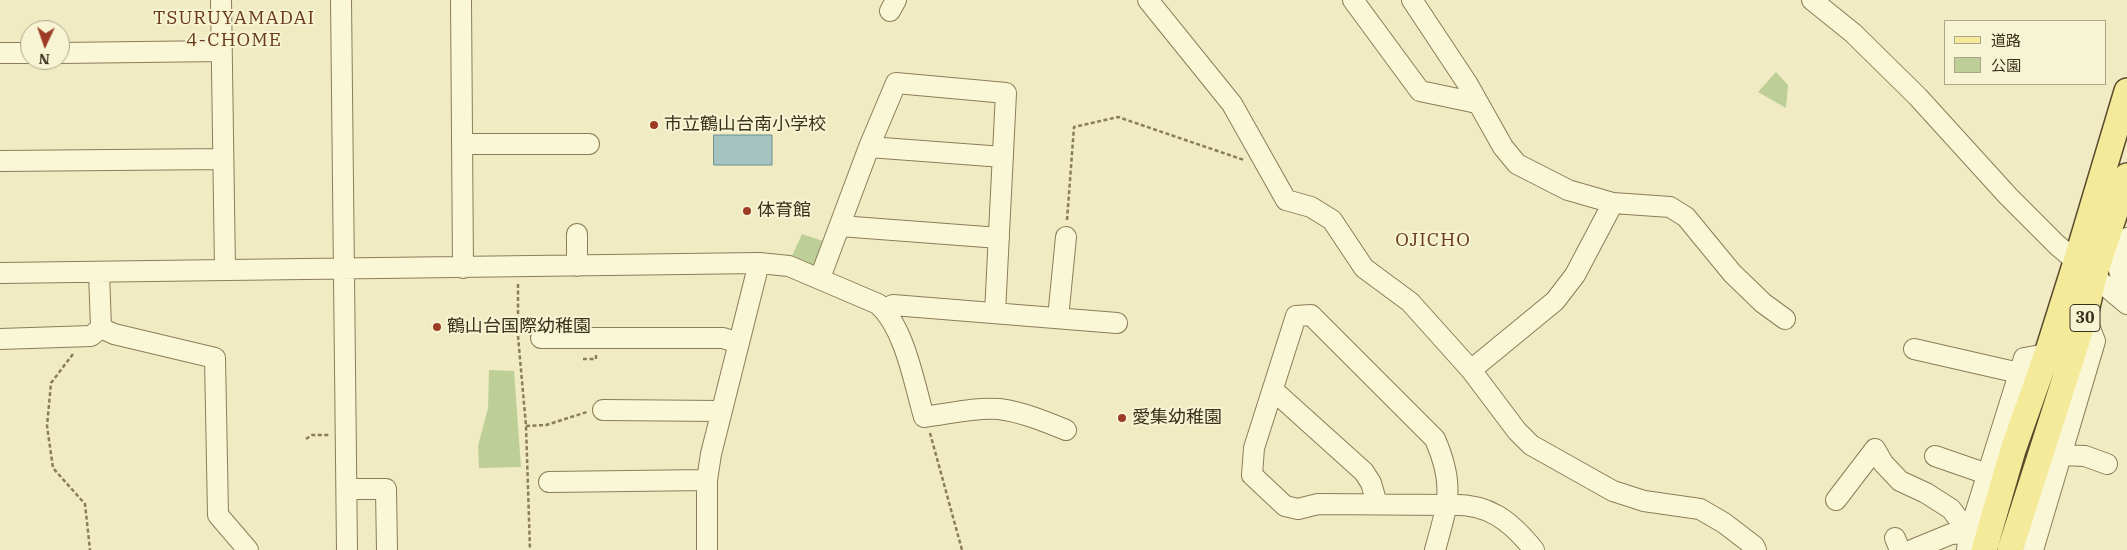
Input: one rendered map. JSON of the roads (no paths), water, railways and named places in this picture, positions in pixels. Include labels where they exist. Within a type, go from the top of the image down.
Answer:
[{"type":"main road","name":"30","points":[[2010,550],[2050,457],[2085,316],[2085,269],[2127,91]]},
{"type":"main road","name":"30","points":[[1973,544],[2013,450],[2047,354],[2127,176]]},
{"type":"street","points":[[221,0],[225,270]]},
{"type":"street","points":[[341,0],[347,550]]},
{"type":"street","points":[[461,0],[463,268]]},
{"type":"street","points":[[1148,0],[1232,104],[1286,200],[1311,207],[1332,220],[1364,268],[1410,302],[1471,370],[1517,431],[1531,444],[1613,491],[1644,501],[1700,509],[1724,523],[1754,546],[1756,550]]},
{"type":"street","points":[[1353,0],[1420,91],[1477,103]]},
{"type":"street","points":[[1412,0],[1467,83],[1504,147],[1517,164],[1568,190],[1613,203],[1670,207],[1686,217],[1732,273],[1763,303],[1785,319]]},
{"type":"street","points":[[1812,0],[1853,33],[1918,97],[2008,196],[2085,269],[2127,304]]},
{"type":"street","points":[[70,53],[221,51]]},
{"type":"street","points":[[0,53],[20,53]]},
{"type":"street","points":[[820,278],[869,147],[896,83],[1006,93],[995,313]]},
{"type":"street","points":[[462,144],[589,144]]},
{"type":"street","points":[[869,147],[1003,157]]},
{"type":"street","points":[[0,161],[223,159]]},
{"type":"street","points":[[1471,370],[1555,301],[1575,275],[1613,203]]},
{"type":"street","points":[[840,226],[999,238]]},
{"type":"street","points":[[577,234],[577,266]]},
{"type":"street","points":[[1058,318],[1066,237]]},
{"type":"street","points":[[2127,238],[2118,267],[2123,283],[2127,286]]},
{"type":"street","points":[[707,550],[707,480],[720,411],[759,263]]},
{"type":"street","points":[[0,274],[759,263],[789,266],[878,304],[884,309],[894,324],[903,347],[924,417],[998,409],[1024,414],[1066,430]]},
{"type":"street","points":[[99,272],[101,328]]},
{"type":"street","points":[[884,309],[893,305],[1117,323]]},
{"type":"street","points":[[1436,550],[1448,505],[1449,482],[1444,460],[1434,439],[1311,315],[1296,316],[1254,448],[1252,475],[1285,506],[1298,508],[1318,504],[1448,505],[1464,504],[1480,507],[1507,521],[1534,550]]},
{"type":"street","points":[[0,339],[91,336],[101,328]]},
{"type":"street","points":[[101,328],[114,334],[215,358],[218,516],[248,550]]},
{"type":"street","points":[[541,338],[723,338],[738,343]]},
{"type":"street","points":[[1914,348],[1935,363],[2020,373]]},
{"type":"street","points":[[1973,544],[1987,474],[2024,358],[2047,354]]},
{"type":"street","points":[[1273,390],[1364,472],[1372,483],[1377,504]]},
{"type":"street","points":[[602,410],[720,411]]},
{"type":"street","points":[[1836,500],[1875,449],[1883,464],[1900,481],[1926,493],[1951,509],[1973,544]]},
{"type":"street","points":[[1935,456],[1987,474]]},
{"type":"street","points":[[2033,550],[2050,457],[2085,456],[2107,464]]},
{"type":"street","points":[[549,482],[707,480]]},
{"type":"street","points":[[347,489],[386,489],[386,550]]},
{"type":"street","points":[[1912,550],[1951,534],[1973,544]]},
{"type":"water","points":[[714,135],[772,135],[772,165],[714,165]]},
{"type":"place","name":"市立鶴山台南小学校","points":[[654,125]]},
{"type":"place","name":"体育館","points":[[747,211]]},
{"type":"place","name":"鶴山台国際幼稚園","points":[[437,327]]},
{"type":"place","name":"愛集幼稚園","points":[[1122,418]]},
{"type":"district","name":"TSURUYAMADAI 4-CHOME","points":[[234,30]]},
{"type":"district","name":"OJICHO","points":[[1433,241]]}]
